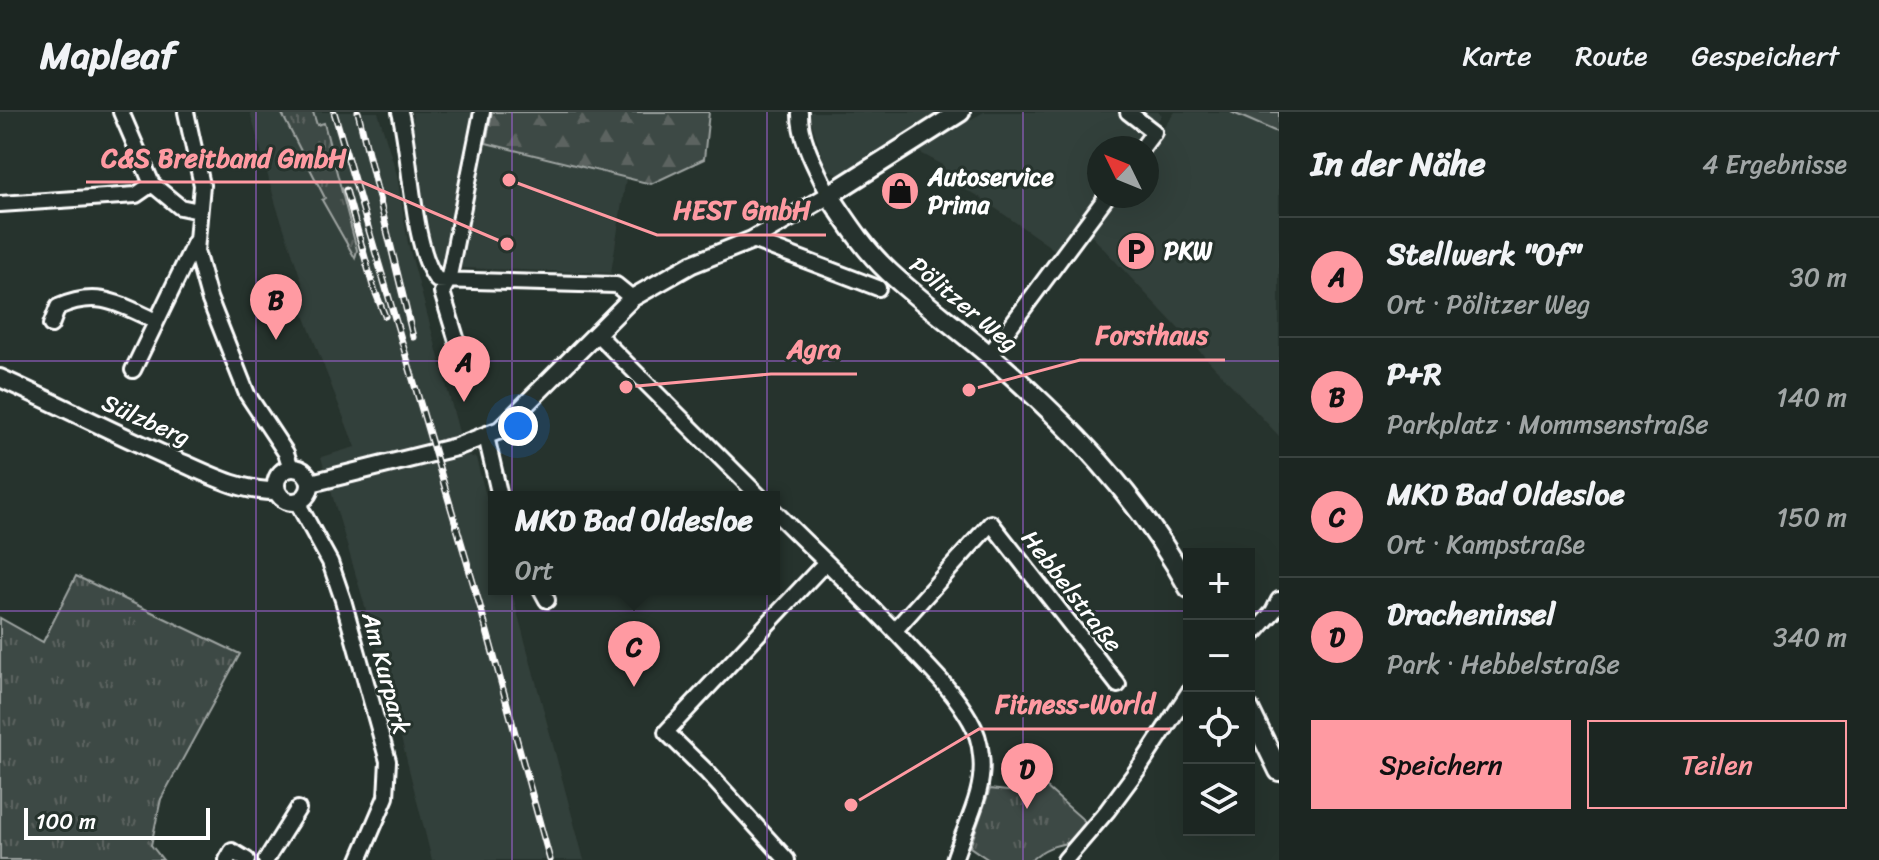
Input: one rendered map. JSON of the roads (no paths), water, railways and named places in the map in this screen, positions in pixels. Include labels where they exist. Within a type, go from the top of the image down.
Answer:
[{"type":"main road","points":[[829,195],[960,112]]},
{"type":"main road","name":"Pölitzer Weg","points":[[829,195],[853,232],[888,271],[989,355],[1067,427],[1111,474],[1143,513],[1183,578]]},
{"type":"main road","points":[[1255,721],[1279,771]]},
{"type":"street","points":[[121,112],[152,184],[180,207],[199,211]]},
{"type":"street","points":[[133,370],[195,241],[202,185],[186,112]]},
{"type":"street","points":[[400,112],[422,245],[429,271],[437,280],[616,285],[632,298]]},
{"type":"street","points":[[460,351],[442,292],[448,281],[482,112]]},
{"type":"street","points":[[311,483],[456,447],[500,430],[632,298],[692,264],[752,240],[829,195],[813,159],[800,112]]},
{"type":"street","points":[[1128,112],[1154,132],[1151,136]]},
{"type":"street","points":[[0,204],[136,195],[152,184]]},
{"type":"street","points":[[989,355],[1098,208]]},
{"type":"street","name":"Pölitzer Weg","points":[[752,240],[878,288]]},
{"type":"street","points":[[195,241],[209,298],[229,353],[247,394],[286,453],[291,468]]},
{"type":"street","points":[[51,325],[58,307],[76,299],[102,298],[156,321]]},
{"type":"street","points":[[596,333],[754,491]]},
{"type":"street","name":"Sülzberg","points":[[0,378],[112,433],[225,482],[251,490],[277,491],[283,499],[297,502]]},
{"type":"street","points":[[486,436],[499,491]]},
{"type":"street","points":[[291,468],[306,473],[311,483],[306,497],[297,502]]},
{"type":"street","points":[[277,491],[279,477],[291,468]]},
{"type":"street","name":"Am Kurpark","points":[[297,502],[330,562],[388,761],[386,797],[359,860]]},
{"type":"street","points":[[780,517],[895,630],[949,689],[972,722],[979,741],[982,777],[954,860]]},
{"type":"street","name":"Hebbelstraße","points":[[895,630],[991,523],[1118,685]]},
{"type":"street","points":[[787,860],[666,732],[826,562]]},
{"type":"street","points":[[1255,632],[1279,600]]},
{"type":"street","points":[[1065,860],[1107,811],[1183,701]]},
{"type":"street","points":[[266,860],[298,809]]},
{"type":"street","points":[[227,860],[232,851],[247,860]]},
{"type":"railway","points":[[334,112],[480,606],[550,860]]},
{"type":"railway","points":[[358,112],[413,337]]},
{"type":"railway","points":[[346,190],[373,286],[385,316]]},
{"type":"place","name":"HEST GmbH","points":[[509,180]]},
{"type":"place","name":"Autoservice Prima","points":[[900,191]]},
{"type":"place","name":"C&S Breitband GmbH","points":[[507,244]]},
{"type":"place","name":"PKW","points":[[1136,251]]},
{"type":"place","name":"P+R","points":[[276,340]]},
{"type":"place","name":"Agra","points":[[626,387]]},
{"type":"place","name":"Forsthaus","points":[[969,390]]},
{"type":"place","name":"Stellwerk \"Of\"","points":[[464,402]]},
{"type":"place","name":"MKD Bad Oldesloe","points":[[634,687]]},
{"type":"place","name":"Fitness-World","points":[[851,805]]},
{"type":"place","name":"Dracheninsel","points":[[1027,809]]}]
